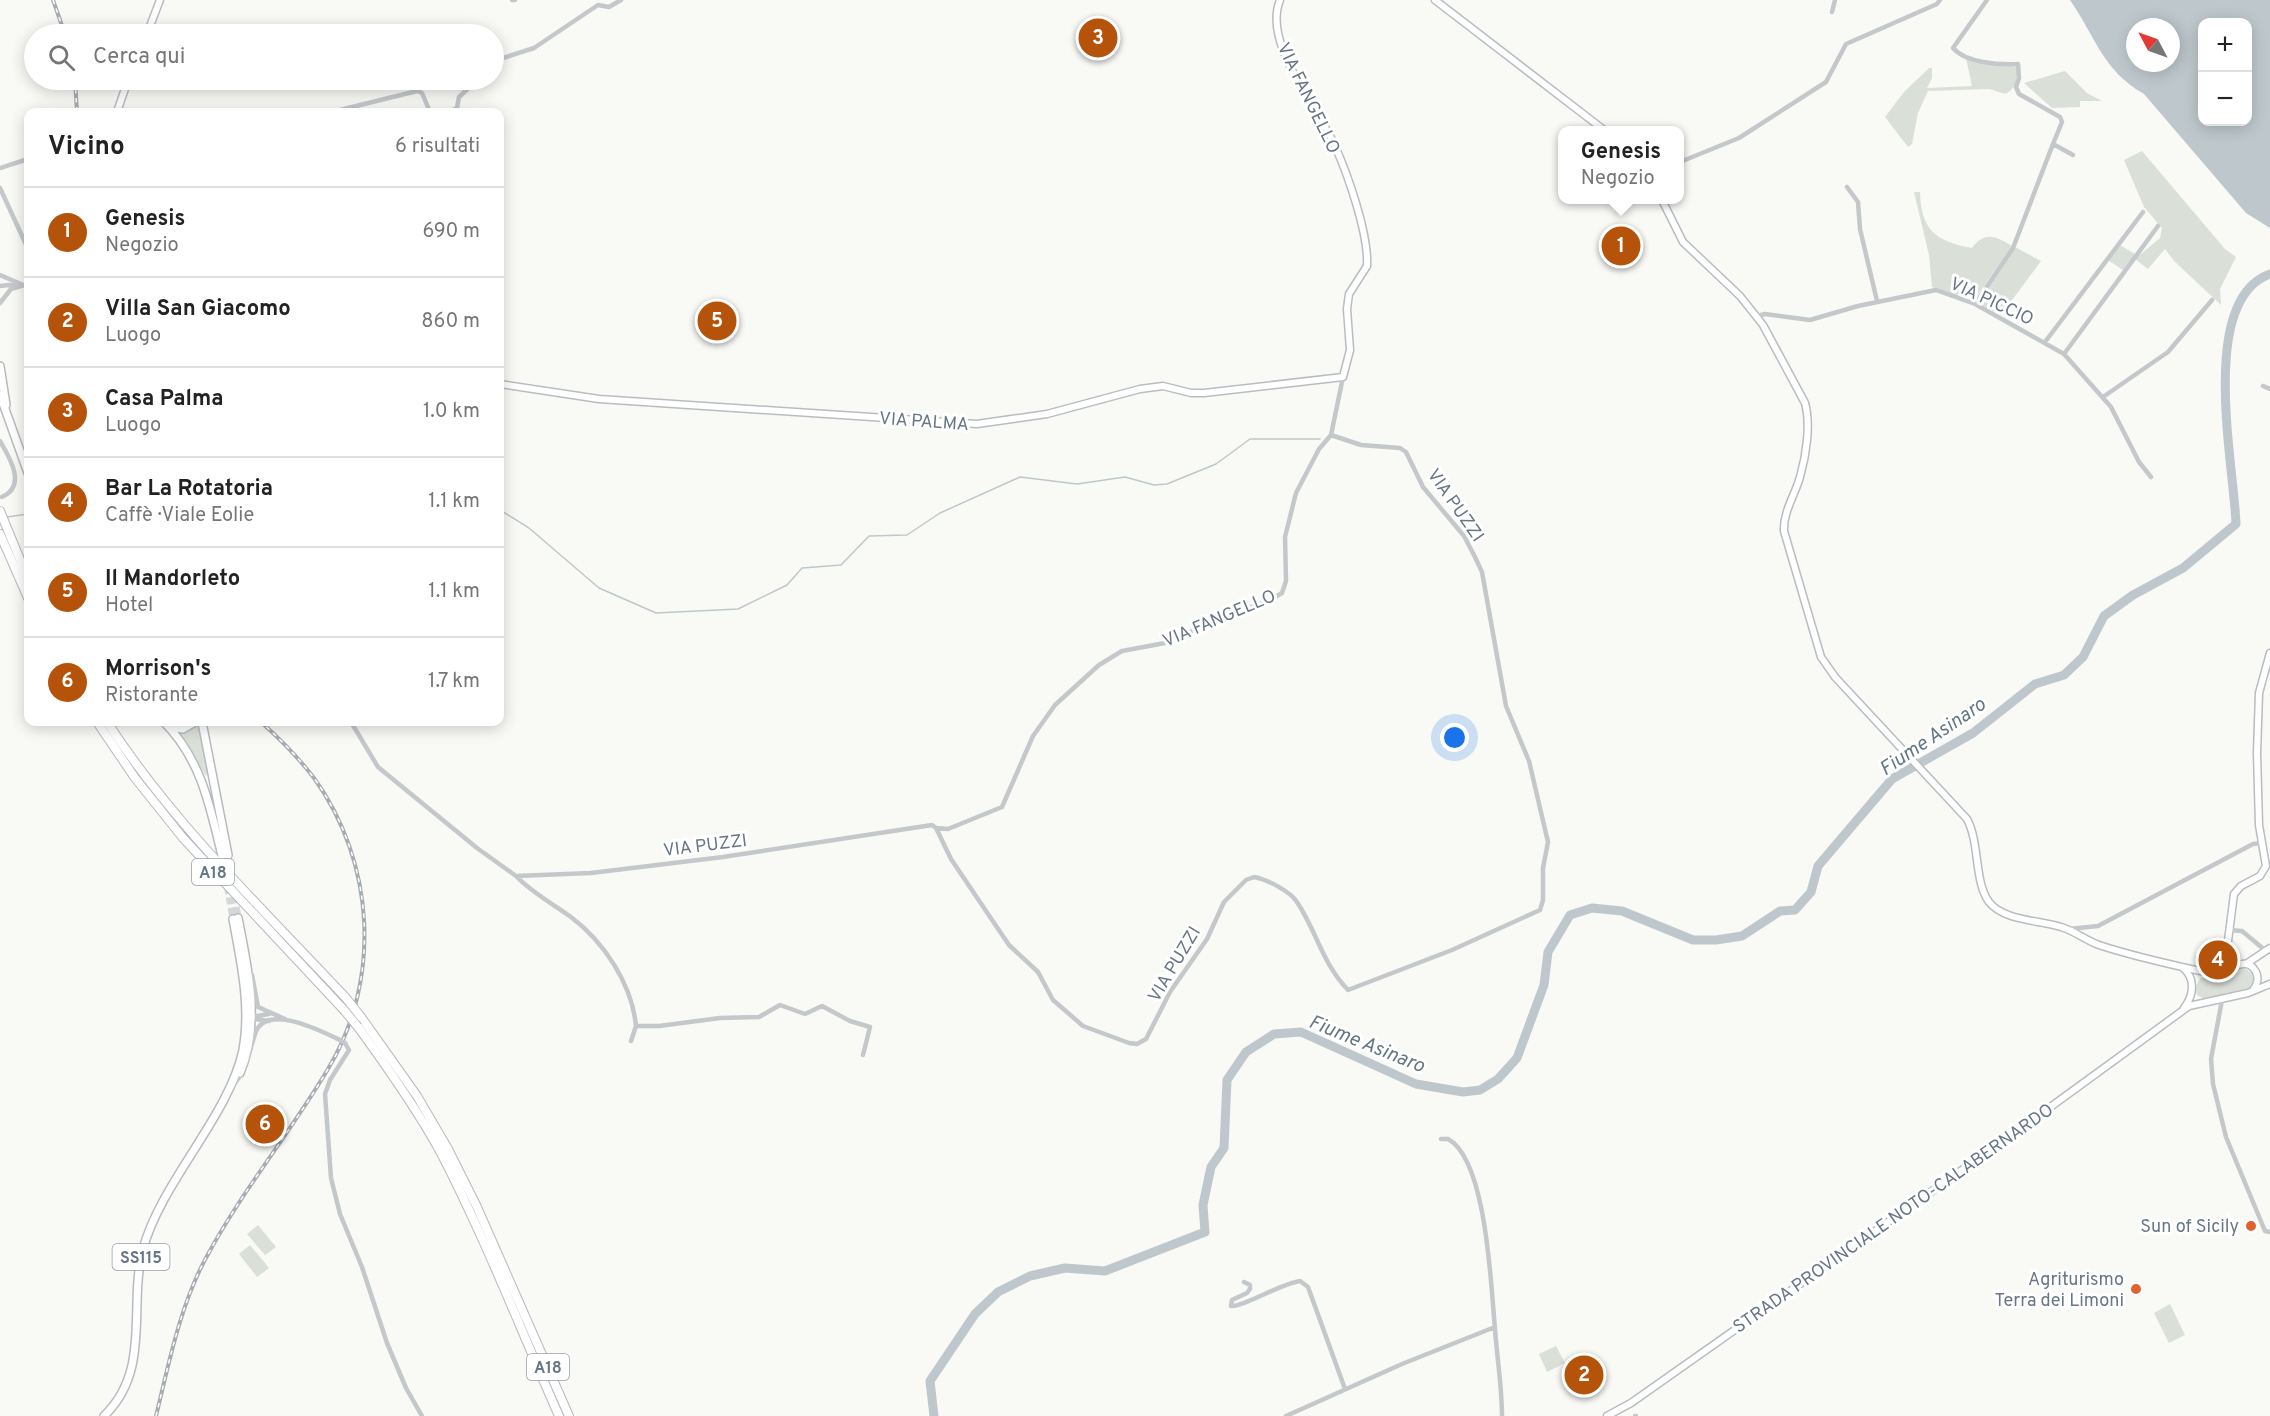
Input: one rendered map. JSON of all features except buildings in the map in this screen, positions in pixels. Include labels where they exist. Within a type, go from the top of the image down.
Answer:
[{"type":"highway","points":[[0,511],[3,534],[24,588]]},
{"type":"highway","points":[[3,534],[24,572]]},
{"type":"highway","name":"A18","points":[[100,726],[135,778],[183,838],[344,1010],[410,1100],[440,1152],[469,1210],[559,1416]]},
{"type":"highway","name":"A18","points":[[110,726],[142,773],[220,867],[361,1017],[417,1096],[448,1149],[570,1416]]},
{"type":"main road","points":[[0,366],[6,411]]},
{"type":"main road","points":[[0,395],[24,462]]},
{"type":"main road","points":[[168,726],[187,748],[202,778],[225,855],[203,726]]},
{"type":"main road","points":[[173,726],[183,729],[188,726]]},
{"type":"main road","name":"SS115","points":[[104,1416],[114,1404],[133,1370],[137,1344],[138,1273],[144,1245],[233,1079],[242,1054],[247,1010],[236,919],[245,954],[252,1017],[247,1058],[231,1089],[218,1107]]},
{"type":"street","points":[[151,24],[160,0]]},
{"type":"street","points":[[504,58],[534,48],[598,5],[609,7],[621,0]]},
{"type":"street","name":"VIA FANGELLO","points":[[936,828],[948,829],[1002,807],[1033,736],[1055,705],[1099,665],[1122,651],[1164,643],[1270,600],[1282,592],[1286,581],[1285,537],[1296,493],[1319,449],[1331,435],[1350,350],[1348,301],[1351,287],[1367,266],[1365,238],[1336,148],[1298,81],[1281,44],[1276,15],[1280,0]]},
{"type":"street","points":[[1435,0],[1599,126]]},
{"type":"street","points":[[1832,12],[1835,0]]},
{"type":"street","points":[[1684,160],[1739,138],[1826,82],[1846,44],[1937,4],[1940,0]]},
{"type":"street","points":[[1975,304],[2013,248],[2062,122],[2060,117],[2019,94],[2016,87],[2019,78],[2018,64],[1984,61],[1956,52],[1953,48],[1987,0]]},
{"type":"street","points":[[118,108],[125,90]]},
{"type":"street","points":[[457,108],[459,97],[466,90]]},
{"type":"street","points":[[348,108],[417,91],[422,93],[428,108]]},
{"type":"street","points":[[2053,144],[2073,155]]},
{"type":"street","points":[[0,168],[24,160]]},
{"type":"street","points":[[0,188],[24,240]]},
{"type":"street","points":[[1847,188],[1858,202],[1860,229],[1877,302]]},
{"type":"street","points":[[1664,204],[1683,242],[1740,296],[1757,316],[1798,387],[1807,410],[1804,456],[1800,477],[1786,513],[1784,531],[1821,657],[1835,677],[1904,749],[1971,826],[1983,887],[1990,903],[2003,912],[2068,929],[2095,943],[2205,972],[2223,974],[2238,964],[2246,964],[2267,951]]},
{"type":"street","points":[[2045,342],[2143,212]]},
{"type":"street","points":[[2064,354],[2158,226]]},
{"type":"street","points":[[0,275],[21,285]]},
{"type":"street","points":[[0,288],[21,285]]},
{"type":"street","points":[[0,303],[21,285]]},
{"type":"street","name":"VIA PICCIO","points":[[1757,316],[1765,314],[1810,320],[1877,302],[1936,290],[1975,304],[2064,354],[2118,418],[2139,462],[2151,477]]},
{"type":"street","points":[[2103,398],[2168,352],[2212,300]]},
{"type":"street","name":"VIA PALMA","points":[[504,385],[599,399],[977,424],[1047,414],[1140,389],[1163,386],[1191,393],[1204,393],[1343,377]]},
{"type":"street","points":[[2263,386],[2270,389]]},
{"type":"street","name":"VIA PUZZI","points":[[516,876],[591,873],[723,857],[932,825],[936,828],[951,859],[988,915],[1009,945],[1038,972],[1053,1000],[1083,1026],[1137,1044],[1152,1031],[1170,992],[1207,939],[1224,903],[1249,878],[1259,877],[1298,902],[1321,954],[1348,990],[1452,950],[1540,910],[1544,900],[1543,868],[1548,842],[1529,761],[1506,706],[1482,572],[1464,536],[1423,487],[1406,452],[1400,448],[1360,445],[1331,435]]},
{"type":"street","points":[[0,441],[14,468],[15,478],[12,490],[2,497]]},
{"type":"street","points":[[2223,974],[2226,966],[2234,894],[2265,870],[2258,799],[2259,693],[2270,653]]},
{"type":"street","points":[[353,726],[378,767],[477,848],[585,928],[596,940],[628,990],[636,1026],[631,1041]]},
{"type":"street","points":[[2068,929],[2098,926],[2253,844],[2262,843]]},
{"type":"street","points":[[2229,930],[2242,931],[2267,951]]},
{"type":"street","points":[[2227,945],[2229,956],[2238,964]]},
{"type":"street","points":[[2253,990],[2256,974],[2267,951]]},
{"type":"street","points":[[245,954],[251,971],[256,1004],[269,1014],[300,1022],[338,1039],[345,1043],[349,1050],[330,1080],[324,1103],[333,1187],[394,1362],[422,1416]]},
{"type":"street","points":[[2246,964],[2270,984]]},
{"type":"street","points":[[2178,1015],[2192,994],[2192,982],[2188,973],[2180,965]]},
{"type":"street","points":[[242,968],[252,1017],[242,1054]]},
{"type":"street","points":[[2192,982],[2196,976],[2205,972]]},
{"type":"street","points":[[2178,1015],[2193,1004],[2222,1000],[2270,984]]},
{"type":"street","points":[[2192,994],[2218,1012]]},
{"type":"street","points":[[2222,1000],[2211,1059],[2220,1112],[2241,1174],[2265,1231],[2270,1232]]},
{"type":"street","points":[[636,1026],[659,1026],[720,1018],[759,1017],[780,1005],[808,1014],[813,1008],[822,1006],[850,1021],[870,1027],[863,1055]]},
{"type":"street","points":[[252,1017],[269,1014]]},
{"type":"street","name":"STRADA PROVINCIALE NOTO-CALABERNARDO","points":[[1607,1416],[1650,1389],[2178,1015]]},
{"type":"street","points":[[252,1017],[269,1021],[288,1020]]},
{"type":"street","points":[[231,1089],[245,1071],[257,1030],[269,1021]]},
{"type":"street","points":[[1441,1139],[1448,1139],[1460,1149],[1479,1197],[1487,1241],[1502,1416]]},
{"type":"street","points":[[1244,1282],[1250,1285],[1250,1289],[1247,1293],[1232,1300],[1231,1306],[1239,1306],[1274,1288],[1292,1282],[1299,1281],[1308,1287],[1346,1389]]},
{"type":"street","points":[[1286,1416],[1495,1327]]},
{"type":"shaded area","points":[[2070,0],[2270,0],[2270,228],[2246,213],[2144,94],[2119,75],[2101,52]]},
{"type":"shaded area","points":[[1966,58],[1989,64],[2017,67],[2017,79],[2014,86],[2005,94],[1989,89],[1928,91],[1918,113],[1912,144],[1908,147],[1885,117],[1904,92],[1929,68],[1932,68],[1932,78],[1927,88],[1972,86]]},
{"type":"shaded area","points":[[2065,71],[2087,93],[2102,101],[2080,101],[2080,107],[2052,108],[2024,83]]},
{"type":"shaded area","points":[[2142,151],[2225,249],[2236,257],[2220,289],[2221,305],[2174,261],[2165,249],[2148,269],[2135,259],[2160,238],[2162,228],[2144,207],[2124,160]]},
{"type":"shaded area","points":[[1914,192],[1920,192],[1923,216],[1927,225],[1932,232],[1948,242],[1972,248],[1981,239],[1991,237],[2012,246],[1974,300],[1932,287],[1929,255]]},
{"type":"shaded area","points":[[2120,245],[2135,254],[2123,270],[2108,260]]},
{"type":"shaded area","points":[[2015,247],[2041,261],[2001,315],[1979,304],[1979,300]]},
{"type":"shaded area","points":[[194,726],[200,726],[208,773],[206,776],[180,733]]},
{"type":"shaded area","points":[[2238,968],[2245,968],[2252,974],[2254,980],[2249,988],[2205,999],[2197,995],[2195,988],[2200,978],[2224,978]]},
{"type":"shaded area","points":[[258,1225],[276,1247],[265,1255],[247,1234]]},
{"type":"shaded area","points":[[250,1245],[269,1268],[257,1277],[239,1254]]},
{"type":"shaded area","points":[[2170,1304],[2185,1335],[2169,1343],[2154,1313]]},
{"type":"shaded area","points":[[1556,1346],[1565,1363],[1547,1372],[1539,1354]]},
{"type":"waterway","name":"Fiume Asinaro","points":[[934,1416],[930,1381],[975,1314],[998,1292],[1030,1276],[1065,1268],[1105,1271],[1205,1232],[1203,1205],[1211,1167],[1224,1148],[1227,1080],[1246,1052],[1274,1034],[1301,1032],[1416,1084],[1463,1092],[1480,1090],[1498,1079],[1517,1058],[1544,985],[1548,952],[1570,915],[1592,908],[1622,911],[1693,940],[1716,940],[1742,936],[1780,911],[1795,910],[1811,892],[1818,866],[1892,779],[1973,733],[2035,684],[2064,675],[2083,657],[2104,616],[2133,595],[2183,568],[2236,524],[2227,425],[2225,386],[2227,349],[2234,316],[2248,290],[2270,274]]},
{"type":"waterway","points":[[504,512],[529,528],[599,588],[656,613],[738,609],[787,585],[802,568],[841,565],[869,536],[907,535],[940,513],[1020,477],[1077,484],[1125,477],[1154,485],[1167,484],[1216,464],[1250,439],[1320,439]]},
{"type":"waterway","points":[[7,517],[24,515]]},
{"type":"tunnel","points":[[228,855],[238,918]]},
{"type":"tunnel","points":[[222,856],[233,919]]},
{"type":"railway","points":[[53,0],[61,24]]},
{"type":"railway","points":[[76,90],[77,108]]},
{"type":"railway","points":[[156,1416],[182,1314],[207,1256],[235,1208],[328,1069],[345,1034],[357,998],[363,960],[364,922],[359,884],[350,847],[334,811],[314,778],[289,748],[265,726]]},
{"type":"place","name":"Casa Palma","points":[[1098,38]]},
{"type":"place","name":"Genesis","points":[[1621,246]]},
{"type":"place","name":"Il Mandorleto","points":[[717,321]]},
{"type":"place","name":"Bar La Rotatoria","points":[[2218,960]]},
{"type":"place","name":"Morrison's","points":[[265,1124]]},
{"type":"place","name":"Sun of Sicily","points":[[2251,1226]]},
{"type":"place","name":"Agriturismo Terra dei Limoni","points":[[2136,1289]]},
{"type":"place","name":"Villa San Giacomo","points":[[1584,1375]]}]
